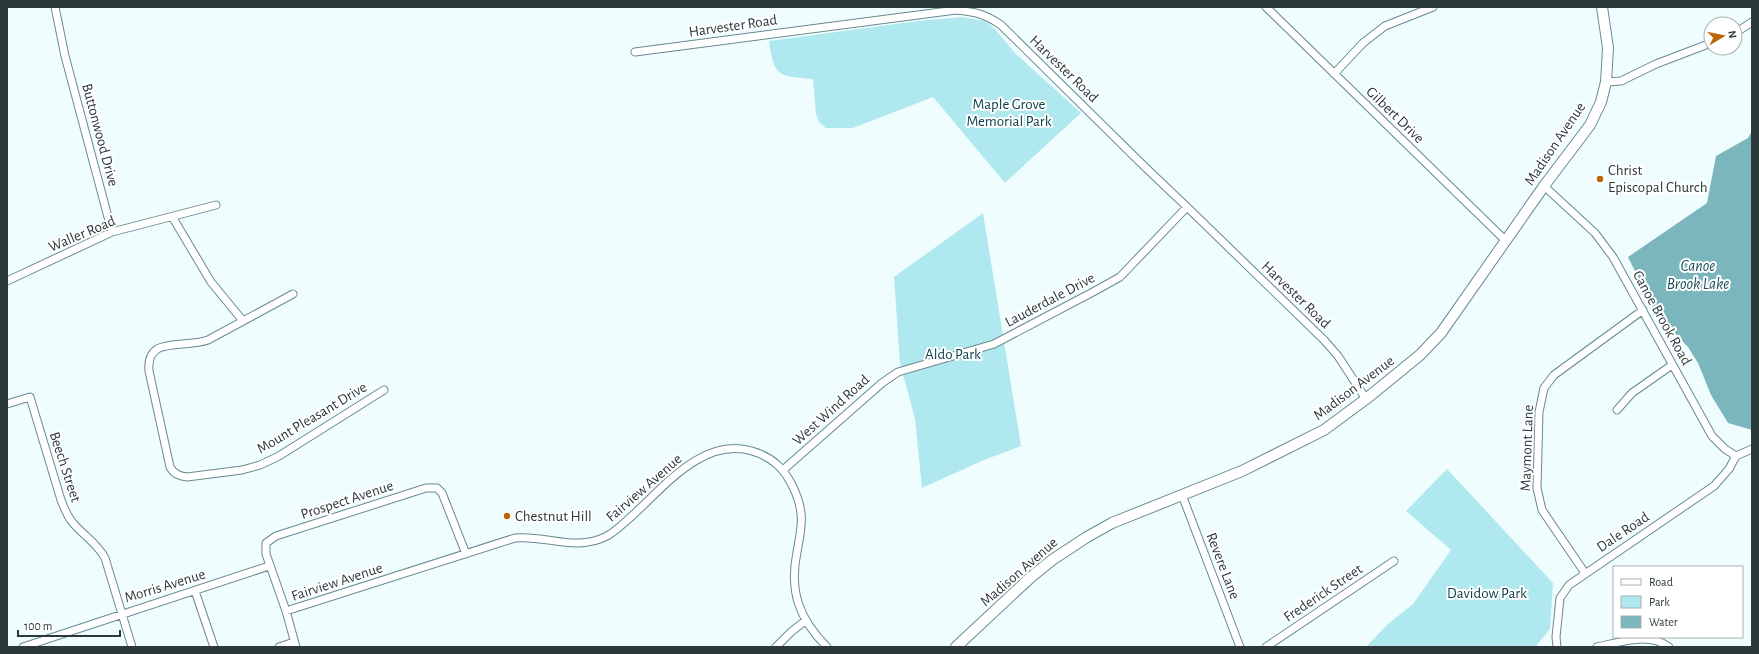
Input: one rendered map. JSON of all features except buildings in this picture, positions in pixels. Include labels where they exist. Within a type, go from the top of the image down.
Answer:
[{"type":"street","name":"Buttonwood Drive","points":[[55,7],[63,46],[112,232]]},
{"type":"street","name":"Gilbert Drive","points":[[1266,7],[1506,241]]},
{"type":"street","points":[[1334,74],[1363,43],[1385,26],[1433,7]]},
{"type":"street","name":"Madison Avenue","points":[[956,647],[1031,577],[1063,552],[1103,528],[1242,471],[1279,454],[1324,430],[1420,356],[1441,334],[1544,186],[1590,125],[1601,102],[1606,82],[1608,48],[1602,7]]},
{"type":"street","name":"Harvester Road","points":[[635,52],[956,10],[973,11],[986,15],[1001,25],[1144,167],[1324,340],[1338,356],[1366,399]]},
{"type":"street","points":[[1743,28],[1752,22]]},
{"type":"street","points":[[1606,82],[1621,81],[1656,64],[1703,46]]},
{"type":"street","name":"Canoe Brook Road","points":[[1544,186],[1605,244],[1712,436],[1725,449],[1736,456]]},
{"type":"street","name":"Waller Road","points":[[7,281],[112,232],[173,218],[216,206]]},
{"type":"street","name":"Lauderdale Drive","points":[[898,372],[994,344],[1093,292],[1120,276],[1187,207]]},
{"type":"street","points":[[173,218],[211,282],[243,321]]},
{"type":"street","name":"Mount Pleasant Drive","points":[[293,294],[202,342],[156,348],[153,351],[148,362],[170,467],[173,472],[180,476],[187,477],[242,470],[260,465],[279,456],[384,390]]},
{"type":"street","name":"Maymont Lane","points":[[1585,573],[1545,515],[1538,499],[1539,412],[1544,388],[1554,375],[1643,310]]},
{"type":"street","points":[[1617,410],[1632,393],[1672,365]]},
{"type":"street","name":"West Wind Road","points":[[783,470],[882,383],[898,372]]},
{"type":"street","name":"Beech Street","points":[[7,404],[30,397],[61,500],[67,514],[74,524],[99,548],[102,553],[132,647]]},
{"type":"street","name":"Fairview Avenue","points":[[286,612],[515,538],[528,537],[564,544],[593,541],[607,536],[622,525],[676,475],[698,458],[728,449],[748,450],[772,459],[783,470],[793,486],[799,500],[802,530],[794,571],[794,590],[799,608],[806,621],[818,638],[827,647]]},
{"type":"street","points":[[1736,456],[1752,449]]},
{"type":"street","name":"Dale Road","points":[[1557,647],[1556,637],[1560,598],[1569,586],[1585,573],[1714,486],[1729,470],[1736,456]]},
{"type":"street","name":"Prospect Avenue","points":[[269,566],[266,554],[266,542],[276,536],[426,488],[438,488],[442,493],[466,554]]},
{"type":"street","name":"Revere Lane","points":[[1182,495],[1240,647]]},
{"type":"street","name":"Frederick Street","points":[[1266,647],[1394,561]]},
{"type":"street","points":[[269,566],[286,612],[295,645],[279,647]]},
{"type":"street","name":"Morris Avenue","points":[[23,647],[269,566]]},
{"type":"street","points":[[195,591],[214,647]]},
{"type":"street","points":[[776,647],[791,632],[806,621]]},
{"type":"street","points":[[48,639],[50,647]]},
{"type":"street","points":[[1597,647],[1632,640],[1650,639],[1670,647]]},
{"type":"green space","name":"Maple Grove Memorial Park","points":[[962,17],[985,21],[995,29],[1015,53],[1081,113],[1005,183],[933,97],[853,128],[826,128],[819,122],[816,114],[813,79],[792,77],[780,73],[773,62],[769,41],[918,21]]},
{"type":"green space","name":"Aldo Park","points":[[983,213],[1021,446],[984,460],[922,488],[915,419],[900,363],[894,277]]},
{"type":"green space","name":"Davidow Park","points":[[1447,469],[1553,583],[1550,629],[1535,647],[1366,647],[1388,624],[1413,604],[1451,550],[1406,511]]},
{"type":"water","name":"Canoe Brook Lake","points":[[1752,131],[1752,430],[1728,423],[1711,395],[1698,363],[1688,347],[1656,314],[1628,257],[1707,203],[1716,156],[1748,138]]},
{"type":"place","name":"Christ Episcopal Church","points":[[1600,179]]},
{"type":"place","name":"Chestnut Hill","points":[[507,516]]}]
